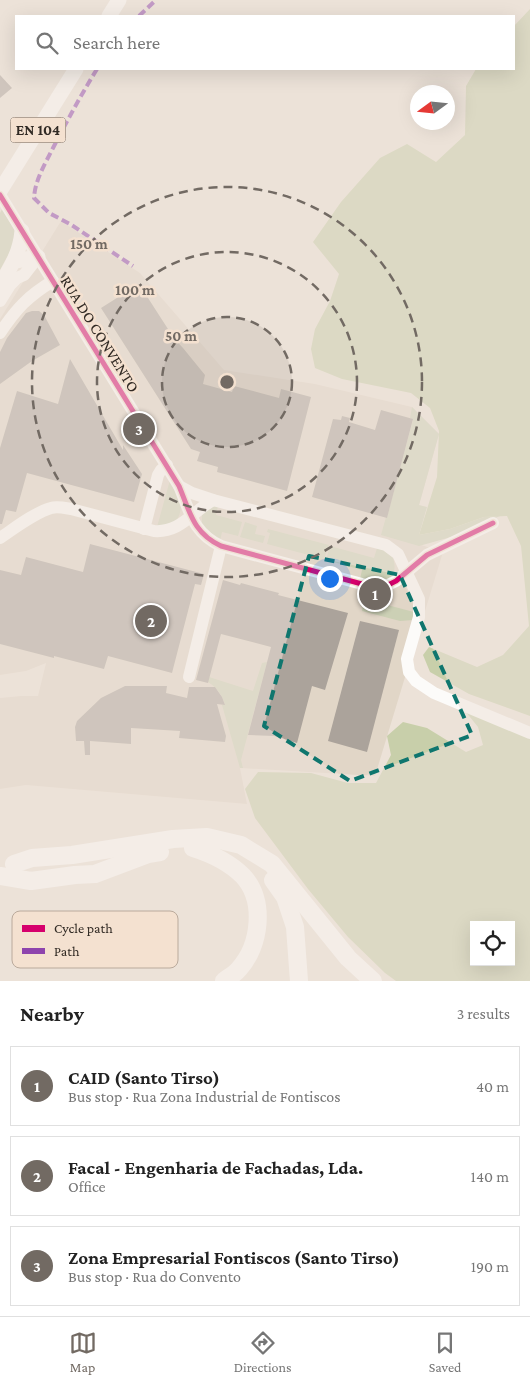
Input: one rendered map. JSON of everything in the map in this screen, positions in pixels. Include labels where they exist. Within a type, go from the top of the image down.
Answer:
[{"type":"highway","points":[[7,870],[99,861],[125,854],[140,845],[173,839],[207,837],[241,845],[272,864],[348,958],[373,981]]},
{"type":"highway","points":[[7,870],[32,874],[112,867],[148,854],[193,848],[216,847],[246,856],[268,873],[285,897],[295,927],[299,981]]},
{"type":"highway","points":[[193,848],[210,853],[228,863],[244,878],[255,897],[258,921],[254,946],[239,969],[224,981]]},
{"type":"highway","points":[[293,889],[302,927],[306,981]]},
{"type":"main road","points":[[110,15],[119,0]]},
{"type":"main road","name":"EN 104","points":[[0,191],[75,70]]},
{"type":"main road","points":[[0,285],[15,261],[22,240],[22,231]]},
{"type":"main road","points":[[15,261],[38,257]]},
{"type":"street","name":"RUA DO CONVENTO","points":[[0,195],[179,486],[192,517],[205,537],[221,546],[376,587],[388,585],[427,555],[492,523]]},
{"type":"street","points":[[0,301],[10,285],[17,278],[24,275],[38,257]]},
{"type":"street","points":[[24,275],[43,277],[53,281]]},
{"type":"street","points":[[0,333],[15,311],[28,298],[53,281]]},
{"type":"street","points":[[144,529],[158,475],[167,466]]},
{"type":"street","points":[[179,486],[192,494],[213,500],[386,545],[398,554],[419,599],[419,617],[406,659],[409,672],[416,681],[434,693],[530,733]]},
{"type":"street","points":[[0,538],[20,524],[51,508],[58,507],[163,532],[192,517],[201,507],[213,500]]},
{"type":"street","points":[[189,677],[221,546]]},
{"type":"highlighted area","points":[[309,556],[400,575],[472,735],[350,781],[264,726]]},
{"type":"shaded area","points":[[61,221],[140,273],[224,370],[315,384],[412,407],[439,434],[409,541],[443,552],[375,776],[240,768],[247,804],[26,785],[0,789],[0,698],[38,696],[46,663],[26,671],[0,675],[0,319]]},
{"type":"green space","points":[[530,9],[530,716],[469,694],[430,672],[423,655],[429,647],[477,667],[503,655],[529,626],[521,546],[507,516],[484,517],[450,529],[419,535],[437,477],[439,431],[430,408],[411,393],[342,379],[315,368],[311,349],[315,329],[330,301],[339,274],[313,242],[341,202],[380,158],[407,144],[436,162],[465,135],[466,86],[475,70],[515,70],[515,25]]},
{"type":"green space","points":[[2,209],[15,231],[14,244],[0,270],[0,213]]},
{"type":"green space","points":[[412,407],[439,434],[419,505],[427,507],[419,535],[450,529],[484,517],[500,516],[451,537],[419,546],[381,535],[413,420],[410,418]]},
{"type":"green space","points":[[170,480],[180,501],[179,517],[175,522],[157,527]]},
{"type":"green space","points":[[218,506],[216,515],[242,522],[238,536],[222,532],[220,541],[202,525],[202,515],[205,508]]},
{"type":"green space","points":[[245,522],[257,526],[255,534],[265,536],[263,543],[240,537]]},
{"type":"green space","points":[[268,529],[329,545],[324,559],[267,544],[270,533],[267,532]]},
{"type":"green space","points":[[330,546],[374,558],[377,548],[383,550],[393,558],[394,573],[391,577],[380,581],[360,579],[362,570],[326,560]]},
{"type":"green space","points":[[364,599],[414,612],[413,620],[400,621],[362,611]]},
{"type":"green space","points":[[267,662],[241,760],[243,768],[240,768],[222,705],[225,705],[224,701],[219,692],[208,682],[209,677],[253,691],[262,663]]},
{"type":"green space","points":[[461,706],[530,738],[530,981],[396,981],[385,973],[348,937],[308,889],[255,818],[245,789],[258,772],[311,773],[348,783],[376,783],[391,755],[387,736],[403,722],[427,728],[466,752],[483,745],[478,727]]},
{"type":"building","points":[[0,75],[12,88],[0,98]]},
{"type":"building","points":[[139,284],[168,329],[166,330],[205,375],[203,384],[232,392],[234,386],[279,398],[281,389],[311,397],[287,491],[217,472],[218,467],[197,461],[200,452],[191,449],[101,308]]},
{"type":"building","points":[[39,311],[44,315],[60,345],[32,361],[0,384],[0,352],[7,338],[26,313]]},
{"type":"building","points":[[70,359],[123,450],[123,445],[142,474],[134,502],[27,473],[16,512],[6,510],[2,524],[0,524],[0,448],[17,391],[58,404]]},
{"type":"building","points":[[381,410],[413,419],[387,518],[312,497],[333,419],[341,420],[342,416],[350,418],[349,422],[375,430]]},
{"type":"building","points":[[90,544],[204,574],[201,585],[195,584],[172,673],[108,656],[104,669],[0,644],[0,570],[21,575],[26,557],[83,572]]},
{"type":"building","points":[[223,580],[279,593],[278,595],[348,613],[325,690],[312,686],[297,743],[274,736],[248,735],[271,647],[221,634],[208,683],[196,680]]},
{"type":"building","points":[[360,621],[399,630],[367,752],[328,741]]},
{"type":"building","points":[[125,686],[167,686],[166,693],[187,698],[189,687],[215,687],[225,705],[217,704],[226,736],[225,742],[179,738],[180,731],[131,728],[131,744],[90,741],[90,755],[85,755],[84,741],[76,741],[75,727],[77,721],[101,698]]},
{"type":"marked path","points":[[140,15],[156,0]]},
{"type":"marked path","points":[[96,70],[74,108],[38,178],[34,198],[49,213],[70,224],[133,266]]},
{"type":"cycle path","points":[[0,195],[179,486],[198,528],[212,541],[221,546],[375,587],[388,585],[396,581],[427,555],[493,523]]},
{"type":"place","name":"Zona Empresarial Fontiscos (Santo Tirso)","points":[[139,429]]},
{"type":"place","name":"CAID (Santo Tirso)","points":[[375,594]]},
{"type":"place","name":"Facal - Engenharia de Fachadas, Lda.","points":[[151,621]]}]
